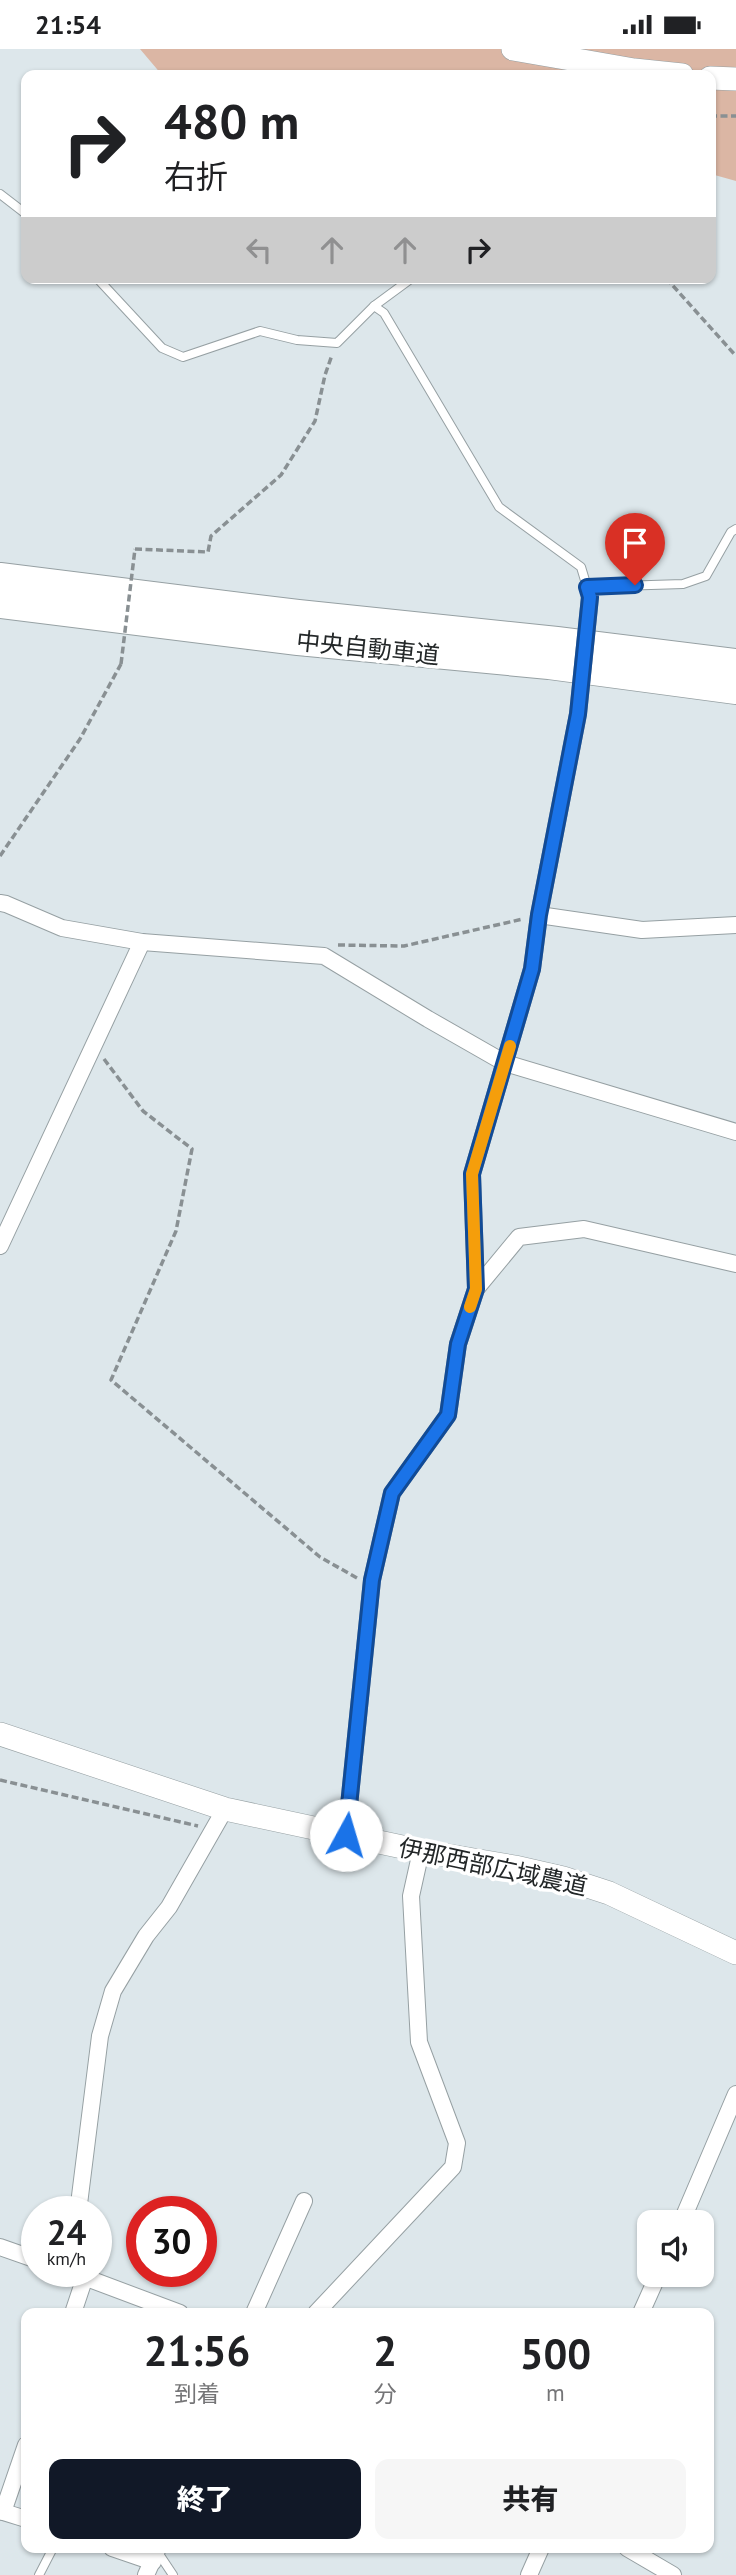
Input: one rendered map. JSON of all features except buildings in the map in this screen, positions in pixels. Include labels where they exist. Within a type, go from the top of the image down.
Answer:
[{"type":"highway","name":"中央自動車道","points":[[0,577],[298,614],[736,663]]},
{"type":"highway","name":"中央自動車道","points":[[0,604],[298,641],[549,665],[736,690]]},
{"type":"street","points":[[513,49],[634,70]]},
{"type":"street","points":[[716,78],[736,79]]},
{"type":"street","points":[[346,1835],[372,1585],[392,1493],[448,1415],[458,1344],[476,1289],[472,1174],[532,969],[539,915],[578,714],[588,592]]},
{"type":"street","points":[[0,904],[6,904],[62,928],[142,942],[324,955],[428,1019],[505,1062],[736,1132]]},
{"type":"street","points":[[539,915],[642,930],[736,925]]},
{"type":"street","points":[[0,1246],[142,942]]},
{"type":"street","points":[[476,1289],[519,1237],[584,1229],[736,1264]]},
{"type":"street","name":"伊那西部広域農道","points":[[0,1734],[226,1809],[563,1878],[610,1893],[736,1953]]},
{"type":"street","points":[[80,2196],[100,2036],[113,1991],[145,1936],[169,1907],[226,1809]]},
{"type":"street","points":[[321,2308],[453,2167],[457,2143],[419,2042],[411,1896],[421,1851]]},
{"type":"street","points":[[687,2210],[736,2094]]},
{"type":"street","points":[[256,2308],[304,2201]]},
{"type":"street","points":[[0,2247],[21,2254]]},
{"type":"street","points":[[73,2308],[74,2287]]},
{"type":"street","points":[[111,2287],[167,2308]]},
{"type":"street","points":[[643,2308],[653,2287]]},
{"type":"street","points":[[21,2458],[1,2511],[21,2517]]},
{"type":"street","points":[[130,2553],[153,2559]]},
{"type":"street","points":[[529,2575],[539,2553]]},
{"type":"street","points":[[636,2553],[673,2575]]},
{"type":"lane","points":[[0,194],[21,210]]},
{"type":"lane","points":[[103,284],[162,348],[183,357],[260,331],[297,340],[337,343],[374,306],[404,284]]},
{"type":"lane","points":[[374,306],[384,313],[499,507],[581,567],[588,592],[683,584],[706,576],[731,532],[736,529]]},
{"type":"lane","points":[[39,2575],[50,2553]]},
{"type":"lane","points":[[153,2559],[173,2575]]},
{"type":"path","points":[[716,116],[736,116]]},
{"type":"path","points":[[671,284],[736,356]]},
{"type":"path","points":[[0,856],[80,739],[121,664],[135,549],[208,552],[211,536],[281,475],[315,421],[325,375],[337,343]]},
{"type":"path","points":[[318,955],[317,945],[404,946],[539,915]]},
{"type":"path","points":[[94,1046],[143,1111],[192,1149],[176,1231],[111,1380],[320,1557],[372,1585]]},
{"type":"path","points":[[0,1780],[213,1830]]},
{"type":"shaded area","points":[[140,49],[736,49],[736,181],[716,175],[716,70],[158,70]]},
{"type":"slow traffic","points":[[470,1307],[476,1289],[472,1174],[510,1046]]},
{"type":"route","points":[[346,1835],[372,1580],[392,1493],[448,1415],[458,1344],[476,1289],[472,1174],[532,969],[539,915],[578,714],[590,597],[587,587],[635,585]]}]
